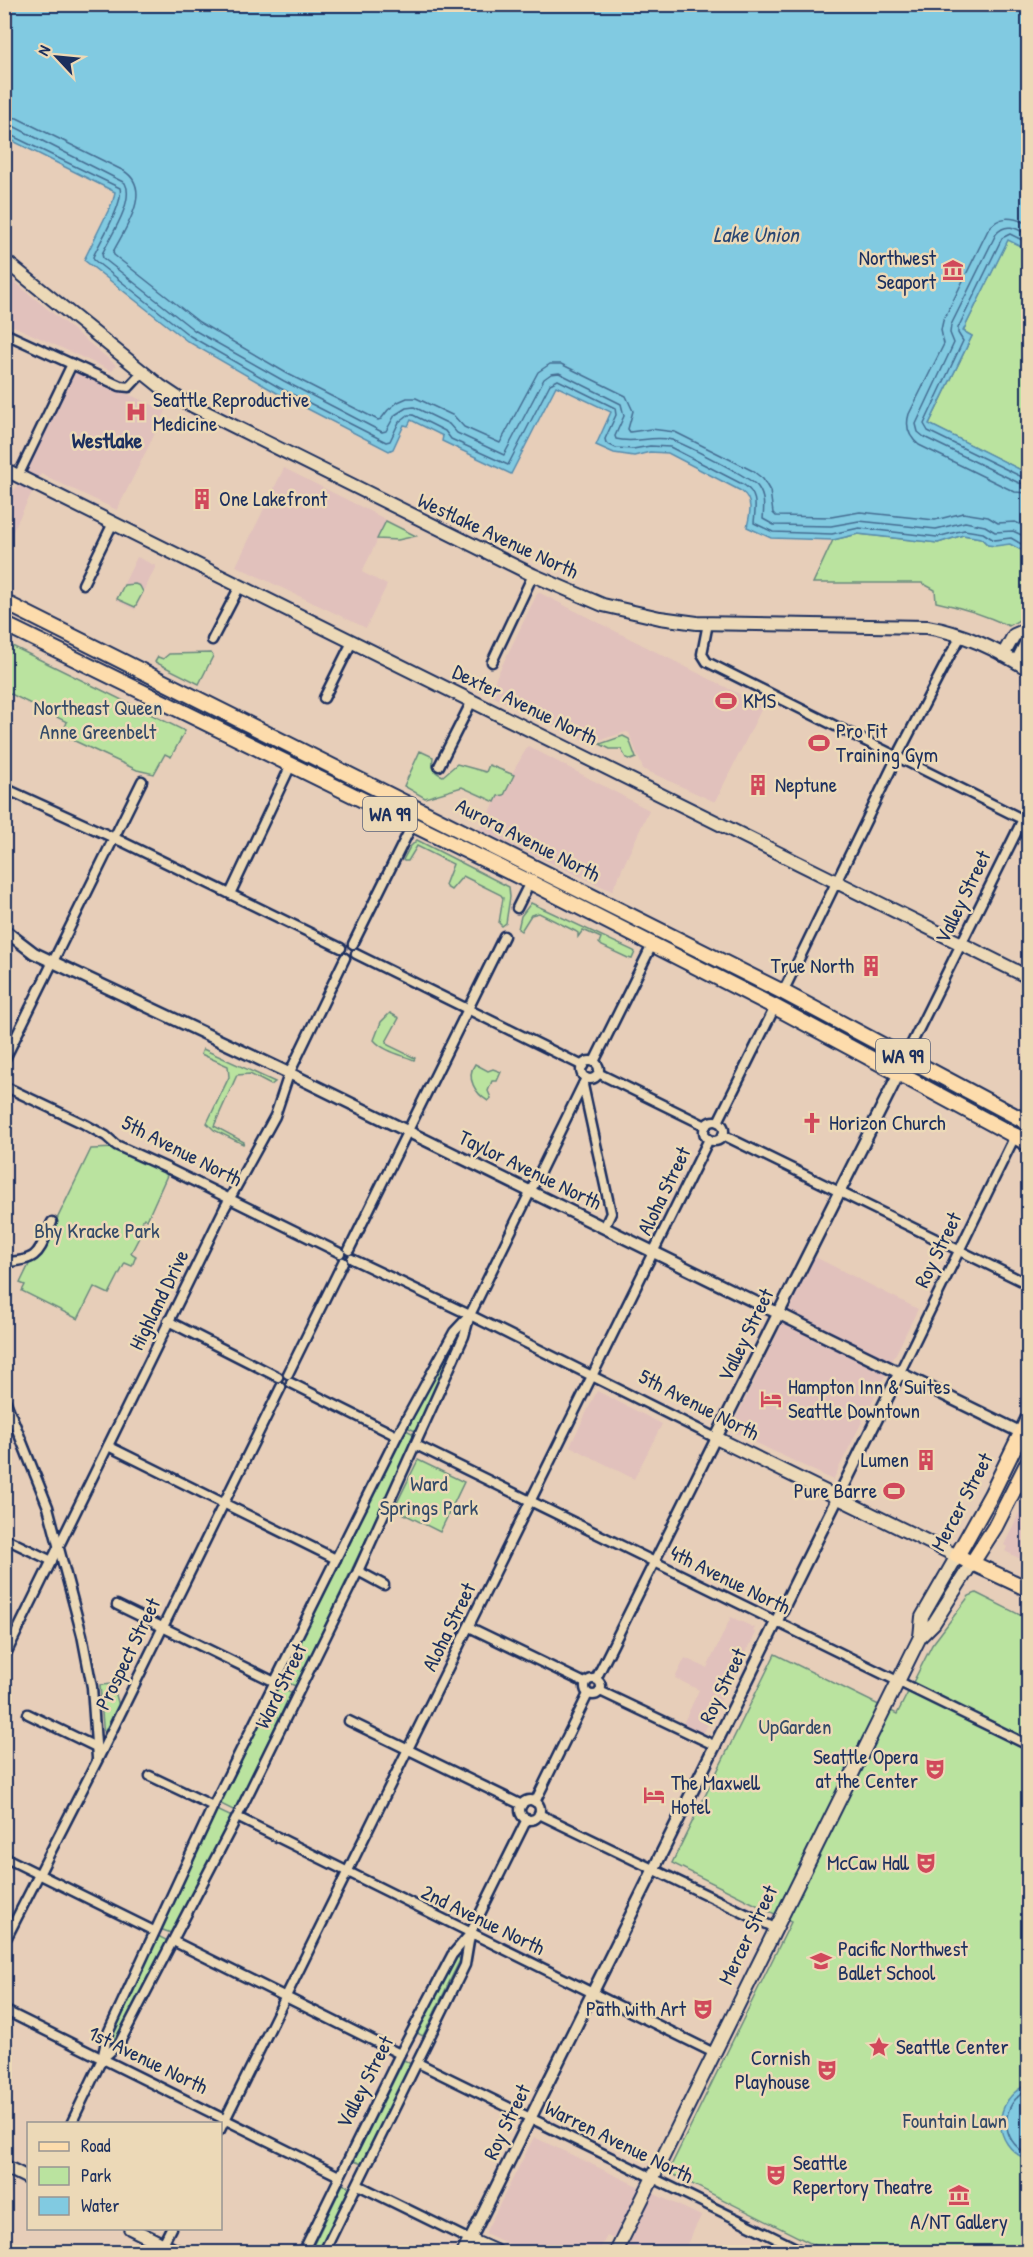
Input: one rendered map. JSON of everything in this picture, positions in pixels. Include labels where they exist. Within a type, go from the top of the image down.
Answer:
[{"type":"main road","name":"Westlake Avenue North","points":[[4,260],[181,400],[533,575],[578,595],[627,611],[677,621],[910,626],[942,629],[962,636],[1029,669]]},
{"type":"main road","name":"Dexter Avenue North","points":[[4,469],[1029,977]]},
{"type":"main road","name":"Aurora Avenue North","points":[[4,602],[783,992],[905,1057],[1027,1117]]},
{"type":"main road","name":"Aurora Avenue North","points":[[4,624],[530,882],[775,1007],[1022,1139]]},
{"type":"main road","points":[[1003,655],[1014,635],[1029,629]]},
{"type":"main road","points":[[1017,662],[1029,640]]},
{"type":"main road","name":"Mercer Street","points":[[920,1637],[922,1617],[1025,1434],[1029,1419]]},
{"type":"main road","name":"5th Avenue North","points":[[716,1438],[1028,1591]]},
{"type":"main road","name":"Mercer Street","points":[[616,2253],[920,1637],[934,1623],[995,1527],[1029,1462]]},
{"type":"main road","points":[[4,2166],[27,2178]]},
{"type":"main road","points":[[132,2230],[161,2249],[178,2253]]},
{"type":"main road","points":[[470,2240],[497,2253]]},
{"type":"main road","name":"Roy Street","points":[[464,2253],[470,2240]]},
{"type":"street","points":[[4,333],[120,386],[129,387],[143,372]]},
{"type":"street","points":[[18,476],[72,364]]},
{"type":"street","points":[[83,584],[113,523]]},
{"type":"street","points":[[492,662],[533,575]]},
{"type":"street","points":[[212,640],[240,586]]},
{"type":"street","points":[[708,623],[702,654],[707,662],[1026,820]]},
{"type":"street","points":[[783,992],[897,757],[950,654],[962,636]]},
{"type":"street","points":[[324,698],[352,642]]},
{"type":"street","points":[[440,766],[472,701]]},
{"type":"street","points":[[230,894],[291,765]]},
{"type":"street","points":[[4,1061],[142,781]]},
{"type":"street","points":[[4,788],[114,838],[341,948]]},
{"type":"street","name":"Valley Street","points":[[905,1057],[1026,820]]},
{"type":"street","points":[[353,944],[412,825]]},
{"type":"street","points":[[517,908],[530,882]]},
{"type":"street","name":"Taylor Avenue North","points":[[4,930],[10,940],[53,963],[407,1131],[1025,1434]]},
{"type":"street","points":[[288,1374],[344,1255],[504,936]]},
{"type":"street","points":[[347,943],[353,944],[356,954],[352,958],[345,958],[341,954],[341,948],[347,943]]},
{"type":"street","points":[[594,1062],[652,945]]},
{"type":"street","points":[[356,954],[583,1066]]},
{"type":"street","name":"Highland Drive","points":[[4,1658],[229,1199],[237,1189],[275,1116],[289,1074],[345,958]]},
{"type":"street","points":[[718,1122],[775,1007]]},
{"type":"street","points":[[594,1062],[588,1062],[583,1066],[582,1074],[611,1214],[604,1228]]},
{"type":"street","points":[[585,1081],[594,1078],[598,1073],[598,1067],[594,1062]]},
{"type":"street","points":[[598,1073],[706,1126]]},
{"type":"street","name":"Valley Street","points":[[596,1679],[899,1073]]},
{"type":"street","name":"Ward Street","points":[[102,2060],[120,2044],[237,1818],[358,1571],[464,1336],[470,1315],[585,1081]]},
{"type":"street","name":"5th Avenue North","points":[[4,1086],[84,1124],[106,1136],[116,1145],[344,1255],[348,1263],[352,1259],[470,1315],[716,1438]]},
{"type":"street","points":[[713,1121],[718,1122],[724,1128],[723,1135],[717,1141],[709,1139],[705,1134],[706,1126],[713,1121]]},
{"type":"street","points":[[723,1135],[1029,1284]]},
{"type":"street","name":"Aloha Street","points":[[222,2127],[709,1139]]},
{"type":"street","name":"Roy Street","points":[[470,2240],[960,1250],[1022,1139]]},
{"type":"street","points":[[4,1262],[30,1260],[36,1255],[52,1222]]},
{"type":"street","name":"Ward Street","points":[[72,2122],[102,2060],[108,2033],[213,1806],[397,1436],[454,1332],[470,1315]]},
{"type":"street","points":[[168,1321],[278,1377]]},
{"type":"street","points":[[278,1377],[283,1373],[288,1374]]},
{"type":"street","points":[[278,1377],[281,1387],[287,1387],[291,1383],[291,1377],[288,1374]]},
{"type":"street","points":[[291,1383],[397,1436]]},
{"type":"street","name":"Prospect Street","points":[[5,1940],[97,1761],[281,1387]]},
{"type":"street","points":[[4,1397],[48,1507],[82,1635],[92,1687],[97,1761]]},
{"type":"street","name":"4th Avenue North","points":[[416,1445],[1029,1745]]},
{"type":"street","points":[[108,1446],[336,1559]]},
{"type":"street","points":[[4,1538],[52,1561]]},
{"type":"street","points":[[358,1571],[384,1585]]},
{"type":"street","points":[[117,1605],[275,1682]]},
{"type":"street","points":[[469,1627],[585,1683]]},
{"type":"street","points":[[589,1679],[596,1679],[601,1684],[600,1691],[595,1695],[588,1694],[584,1689],[585,1683],[589,1679]]},
{"type":"street","points":[[600,1691],[716,1746]]},
{"type":"street","points":[[535,1802],[588,1694]]},
{"type":"street","points":[[28,1714],[96,1747]]},
{"type":"street","points":[[349,1720],[522,1805]]},
{"type":"street","points":[[150,1776],[213,1806]]},
{"type":"street","points":[[529,1800],[535,1802],[539,1806],[539,1814],[534,1819],[527,1819],[521,1813],[522,1805],[529,1800]]},
{"type":"street","points":[[539,1814],[775,1928]]},
{"type":"street","name":"2nd Avenue North","points":[[237,1818],[714,2053]]},
{"type":"street","name":"Valley Street","points":[[303,2253],[400,2054],[452,1955],[470,1934],[527,1819]]},
{"type":"street","points":[[4,1857],[154,1931]]},
{"type":"street","name":"Valley Street","points":[[324,2253],[465,1965],[470,1934]]},
{"type":"street","points":[[173,1941],[400,2054]]},
{"type":"street","name":"1st Avenue North","points":[[4,2010],[339,2176]]},
{"type":"street","name":"Warren Avenue North","points":[[418,2063],[804,2253]]},
{"type":"street","points":[[358,2185],[470,2240]]},
{"type":"street","points":[[161,2249],[170,2230]]},
{"type":"shaded area","points":[[5,274],[116,365],[112,371],[7,323],[5,326]]},
{"type":"shaded area","points":[[74,370],[166,411],[117,510],[41,474],[8,541],[5,539],[4,486],[15,490]]},
{"type":"shaded area","points":[[284,468],[387,520],[362,572],[387,585],[366,628],[236,566]]},
{"type":"shaded area","points":[[137,557],[156,566],[135,610],[116,600]]},
{"type":"shaded area","points":[[538,592],[763,706],[715,802],[643,769],[629,733],[590,743],[488,694]]},
{"type":"shaded area","points":[[528,746],[649,810],[612,891],[479,830]]},
{"type":"shaded area","points":[[815,1257],[918,1309],[833,1480],[730,1430]]},
{"type":"shaded area","points":[[597,1391],[662,1424],[634,1479],[570,1446]]},
{"type":"shaded area","points":[[1028,1495],[1028,1563],[1005,1551],[1007,1547],[1004,1545]]},
{"type":"shaded area","points":[[731,1617],[755,1628],[753,1631],[756,1633],[703,1734],[683,1724],[699,1690],[675,1678],[685,1658],[707,1668]]},
{"type":"shaded area","points":[[534,2137],[701,2216],[683,2252],[642,2252],[607,2236],[598,2252],[526,2252],[485,2233]]},
{"type":"green space","points":[[1008,239],[1028,250],[1028,468],[1025,472],[929,424],[972,336],[963,331]]},
{"type":"green space","points":[[386,521],[416,536],[398,540],[377,539]]},
{"type":"green space","points":[[858,534],[938,543],[963,535],[981,538],[988,545],[1010,544],[1024,551],[1027,561],[1025,569],[1028,574],[1028,617],[1009,626],[973,612],[936,602],[935,590],[922,583],[813,583],[833,540]]},
{"type":"green space","points":[[124,585],[140,586],[143,592],[135,607],[117,599]]},
{"type":"green space","name":"Northeast Queen Anne Greenbelt","points":[[4,642],[185,731],[171,757],[165,754],[154,774],[137,770],[62,735],[67,722],[5,691]]},
{"type":"green space","points":[[211,653],[213,656],[199,684],[155,662],[158,657],[163,659],[169,654]]},
{"type":"green space","points":[[623,736],[629,739],[636,758],[631,760],[626,758],[621,749],[610,749],[600,744]]},
{"type":"green space","points":[[420,751],[433,757],[434,769],[443,776],[457,764],[486,772],[489,765],[514,775],[504,795],[498,796],[495,802],[462,787],[425,798],[404,786]]},
{"type":"green space","points":[[417,840],[509,887],[510,897],[506,923],[502,926],[499,923],[503,898],[501,895],[463,876],[451,890],[446,887],[453,864],[417,846],[408,861],[404,861],[410,847]]},
{"type":"green space","points":[[531,903],[634,951],[632,959],[602,946],[599,943],[601,938],[583,930],[578,937],[575,931],[539,913],[531,915],[521,931],[518,929],[521,916]]},
{"type":"green space","points":[[390,1013],[399,1018],[386,1042],[415,1058],[414,1060],[387,1050],[374,1040],[381,1022]]},
{"type":"green space","points":[[203,1049],[275,1082],[271,1085],[250,1074],[237,1075],[214,1126],[244,1142],[243,1144],[214,1130],[207,1123],[229,1077],[228,1066],[201,1054]]},
{"type":"green space","points":[[475,1064],[488,1071],[493,1069],[501,1072],[497,1081],[492,1081],[488,1091],[491,1098],[488,1101],[473,1085],[471,1075]]},
{"type":"green space","name":"Bhy Kracke Park","points":[[118,1148],[168,1173],[147,1220],[144,1218],[142,1221],[146,1224],[131,1253],[136,1256],[132,1266],[125,1263],[109,1294],[94,1287],[78,1319],[22,1291],[25,1285],[20,1283],[52,1217],[57,1219],[91,1149]]},
{"type":"green space","points":[[461,1331],[460,1334],[417,1432],[407,1427]]},
{"type":"green space","points":[[406,1430],[416,1435],[296,1686],[280,1680]]},
{"type":"green space","name":"Ward Springs Park","points":[[418,1460],[464,1482],[440,1532],[394,1509]]},
{"type":"green space","name":"Seattle Center","points":[[976,1593],[1028,1619],[1028,2252],[828,2252],[668,2172],[791,1922],[672,1863],[775,1654],[897,1714],[932,1645],[969,1596]]},
{"type":"green space","points":[[113,1684],[119,1706],[104,1739],[100,1685]]},
{"type":"green space","points":[[277,1686],[291,1693],[235,1811],[221,1804]]},
{"type":"green space","points":[[217,1810],[232,1817],[174,1934],[160,1929]]},
{"type":"green space","points":[[158,1936],[168,1941],[116,2044],[108,2045]]},
{"type":"green space","points":[[458,1956],[460,1960],[423,2036],[417,2033],[453,1961]]},
{"type":"green space","points":[[404,2060],[411,2064],[362,2164],[354,2161]]},
{"type":"green space","points":[[343,2184],[350,2187],[319,2252],[310,2252]]},
{"type":"water","name":"Lake Union","points":[[4,5],[1028,5],[1028,250],[1008,240],[963,331],[972,336],[929,424],[1025,472],[1028,468],[1028,574],[1025,569],[1027,561],[1023,551],[1010,544],[988,545],[981,538],[963,535],[938,543],[858,534],[833,540],[771,538],[747,527],[749,503],[741,491],[668,453],[650,452],[634,456],[614,453],[596,445],[611,412],[556,386],[511,474],[442,441],[443,436],[411,420],[408,426],[404,425],[393,449],[389,451],[277,393],[187,341],[84,260],[113,201],[115,192],[5,137]]},
{"type":"water","points":[[1028,2084],[1028,2160],[1007,2144],[1002,2134],[1001,2122],[1002,2111],[1008,2101],[1016,2091]]},
{"type":"place","name":"Northwest Seaport","points":[[953,270]]},
{"type":"place","name":"Seattle Reproductive Medicine","points":[[136,412]]},
{"type":"place","name":"One Lakefront","points":[[202,499]]},
{"type":"place","name":"KMS","points":[[726,701]]},
{"type":"place","name":"Pro Fit Training Gym","points":[[819,743]]},
{"type":"place","name":"Neptune","points":[[758,785]]},
{"type":"place","name":"True North","points":[[871,966]]},
{"type":"place","name":"Horizon Church","points":[[812,1123]]},
{"type":"place","name":"Hampton Inn & Suites Seattle Downtown","points":[[771,1399]]},
{"type":"place","name":"Lumen","points":[[926,1460]]},
{"type":"place","name":"Pure Barre","points":[[894,1491]]},
{"type":"place","name":"Seattle Opera at the Center","points":[[935,1769]]},
{"type":"place","name":"The Maxwell Hotel","points":[[654,1795]]},
{"type":"place","name":"McCaw Hall","points":[[926,1863]]},
{"type":"place","name":"Pacific Northwest Ballet School","points":[[821,1961]]},
{"type":"place","name":"Path with Art","points":[[703,2009]]},
{"type":"place","name":"Seattle Center","points":[[879,2047]]},
{"type":"place","name":"Cornish Playhouse","points":[[827,2070]]},
{"type":"place","name":"Seattle Repertory Theatre","points":[[776,2175]]},
{"type":"place","name":"A/NT Gallery","points":[[959,2195]]},
{"type":"district","name":"Westlake","points":[[107,440]]},
{"type":"park label","name":"UpGarden","points":[[795,1727]]},
{"type":"park label","name":"Fountain Lawn","points":[[955,2121]]}]
